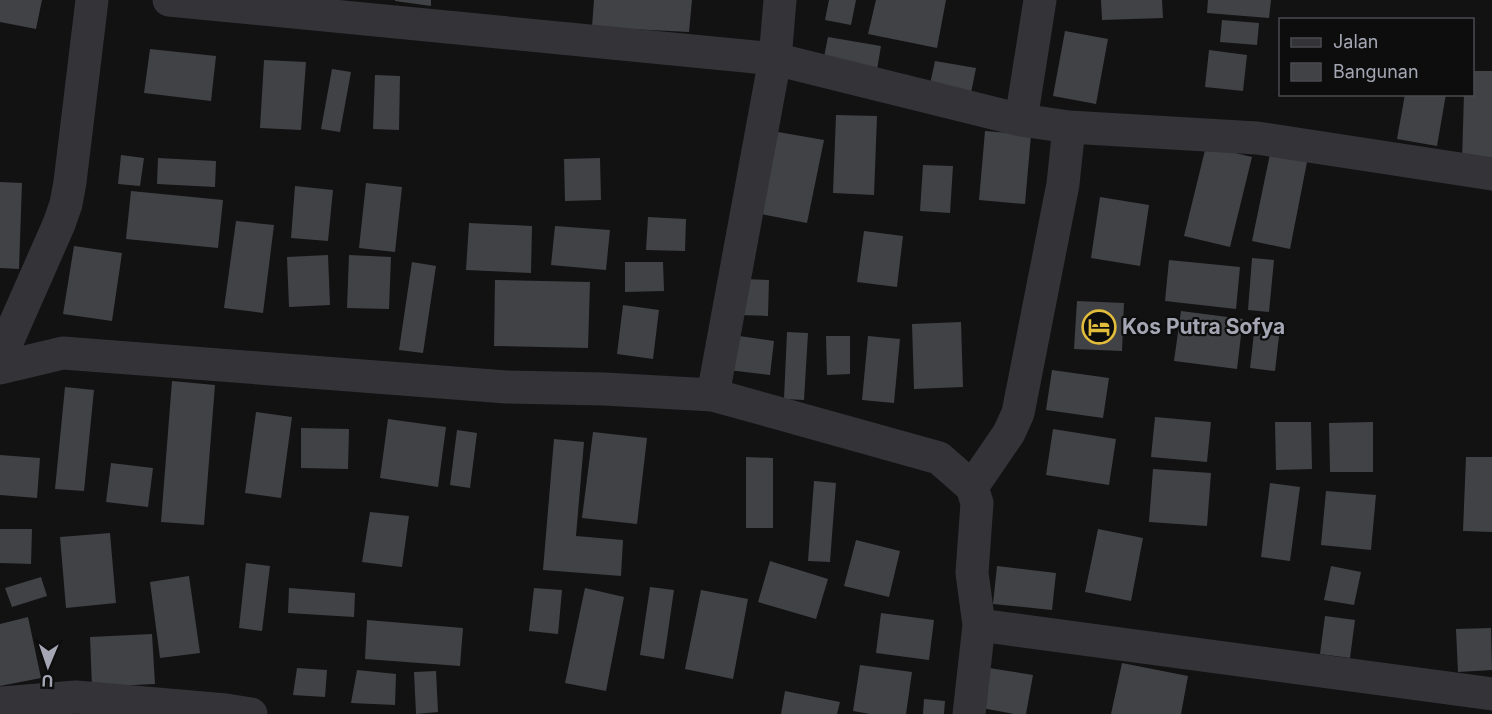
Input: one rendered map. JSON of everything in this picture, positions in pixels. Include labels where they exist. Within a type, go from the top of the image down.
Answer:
[{"type":"street","points":[[0,358],[66,204],[92,0]]},
{"type":"street","points":[[169,0],[775,59],[1021,120],[1069,127],[1257,138],[1492,174]]},
{"type":"street","points":[[713,395],[775,59],[780,0]]},
{"type":"street","points":[[1021,120],[1040,0]]},
{"type":"street","points":[[972,487],[1009,433],[1018,413],[1063,184],[1069,127]]},
{"type":"street","points":[[0,368],[63,353],[506,387],[604,388],[713,395],[939,458],[972,487],[977,503],[972,573],[979,625],[969,714]]},
{"type":"street","points":[[979,625],[1492,694]]},
{"type":"street","points":[[0,703],[76,697],[251,714]]},
{"type":"building","points":[[0,0],[42,0],[36,29],[0,22]]},
{"type":"building","points":[[431,0],[431,6],[395,1]]},
{"type":"building","points":[[594,0],[692,0],[689,32],[592,27]]},
{"type":"building","points":[[829,0],[856,0],[851,25],[825,20]]},
{"type":"building","points":[[876,0],[946,0],[937,48],[868,34]]},
{"type":"building","points":[[1101,0],[1162,0],[1163,18],[1102,20]]},
{"type":"building","points":[[1208,0],[1271,0],[1269,18],[1207,13]]},
{"type":"building","points":[[1222,20],[1259,23],[1257,45],[1220,42]]},
{"type":"building","points":[[1065,31],[1108,39],[1096,104],[1053,96]]},
{"type":"building","points":[[828,37],[881,46],[877,70],[823,62]]},
{"type":"building","points":[[150,49],[216,56],[211,101],[144,93]]},
{"type":"building","points":[[1209,50],[1247,55],[1243,91],[1205,87]]},
{"type":"building","points":[[264,60],[306,62],[301,130],[260,128]]},
{"type":"building","points":[[935,61],[976,68],[971,93],[930,84]]},
{"type":"building","points":[[332,69],[351,72],[340,132],[321,129]]},
{"type":"building","points":[[1474,71],[1492,71],[1492,160],[1462,160],[1464,96],[1474,96]]},
{"type":"building","points":[[375,75],[400,76],[399,130],[373,129]]},
{"type":"building","points":[[1405,96],[1446,96],[1437,146],[1397,139]]},
{"type":"building","points":[[836,115],[877,116],[874,195],[833,193]]},
{"type":"building","points":[[985,131],[1031,135],[1025,204],[979,200]]},
{"type":"building","points":[[778,132],[824,140],[807,223],[761,214]]},
{"type":"building","points":[[1206,146],[1252,157],[1230,247],[1184,236]]},
{"type":"building","points":[[1271,149],[1308,157],[1290,249],[1252,241]]},
{"type":"building","points":[[121,155],[144,158],[140,186],[118,184]]},
{"type":"building","points":[[158,158],[216,161],[215,187],[157,184]]},
{"type":"building","points":[[600,158],[601,200],[565,201],[564,159]]},
{"type":"building","points":[[923,165],[953,166],[950,213],[920,211]]},
{"type":"building","points":[[0,182],[22,183],[19,269],[0,268]]},
{"type":"building","points":[[366,183],[402,187],[395,252],[359,248]]},
{"type":"building","points":[[295,186],[333,190],[328,241],[291,238]]},
{"type":"building","points":[[131,191],[223,200],[218,248],[126,239]]},
{"type":"building","points":[[1100,197],[1149,205],[1140,266],[1091,258]]},
{"type":"building","points":[[648,217],[686,219],[685,251],[646,250]]},
{"type":"building","points":[[236,221],[274,225],[263,313],[224,308]]},
{"type":"building","points":[[469,223],[532,226],[531,273],[466,270]]},
{"type":"building","points":[[555,226],[610,230],[606,270],[551,265]]},
{"type":"building","points":[[864,231],[903,236],[897,287],[857,282]]},
{"type":"building","points":[[74,246],[122,253],[112,321],[63,314]]},
{"type":"building","points":[[328,255],[330,305],[289,307],[287,257]]},
{"type":"building","points":[[349,255],[391,257],[389,309],[347,308]]},
{"type":"building","points":[[1252,258],[1274,260],[1269,312],[1248,310]]},
{"type":"building","points":[[1169,260],[1240,267],[1236,309],[1165,301]]},
{"type":"building","points":[[412,262],[436,266],[423,353],[399,350]]},
{"type":"building","points":[[625,262],[663,262],[664,291],[625,292]]},
{"type":"building","points":[[742,279],[769,280],[768,316],[740,315]]},
{"type":"building","points":[[495,280],[590,282],[588,348],[494,346]]},
{"type":"building","points":[[1077,301],[1124,303],[1122,351],[1074,349]]},
{"type":"building","points":[[623,305],[659,310],[653,359],[617,354]]},
{"type":"building","points":[[1181,311],[1243,319],[1237,369],[1174,361]]},
{"type":"building","points":[[961,322],[963,387],[914,389],[912,324]]},
{"type":"building","points":[[787,332],[808,333],[804,400],[784,399]]},
{"type":"building","points":[[1254,333],[1279,336],[1275,371],[1250,368]]},
{"type":"building","points":[[732,335],[774,341],[770,375],[728,370]]},
{"type":"building","points":[[826,336],[850,336],[850,374],[827,375]]},
{"type":"building","points":[[868,336],[900,339],[894,403],[862,400]]},
{"type":"building","points":[[1052,370],[1109,378],[1103,418],[1046,410]]},
{"type":"building","points":[[172,381],[215,385],[204,525],[161,522]]},
{"type":"building","points":[[65,387],[94,390],[84,491],[55,489]]},
{"type":"building","points":[[256,412],[292,417],[281,498],[245,493]]},
{"type":"building","points":[[1155,417],[1211,422],[1207,462],[1151,457]]},
{"type":"building","points":[[388,419],[446,427],[438,487],[380,478]]},
{"type":"building","points":[[1275,422],[1311,422],[1312,469],[1276,470]]},
{"type":"building","points":[[1373,422],[1373,472],[1330,472],[1329,423]]},
{"type":"building","points":[[301,428],[349,429],[348,469],[301,468]]},
{"type":"building","points":[[1053,429],[1116,439],[1109,485],[1046,475]]},
{"type":"building","points":[[457,430],[477,433],[470,488],[450,485]]},
{"type":"building","points":[[593,432],[647,438],[637,524],[582,518]]},
{"type":"building","points":[[554,439],[584,442],[576,536],[623,540],[621,576],[543,570]]},
{"type":"building","points":[[0,455],[40,458],[37,498],[0,495]]},
{"type":"building","points":[[746,457],[773,458],[773,528],[746,528]]},
{"type":"building","points":[[1466,457],[1492,457],[1492,532],[1463,531]]},
{"type":"building","points":[[111,463],[153,468],[148,507],[106,502]]},
{"type":"building","points":[[1153,469],[1211,473],[1207,526],[1149,522]]},
{"type":"building","points":[[814,481],[836,483],[830,562],[808,561]]},
{"type":"building","points":[[1270,483],[1300,487],[1290,561],[1261,557]]},
{"type":"building","points":[[1326,491],[1376,495],[1371,550],[1321,545]]},
{"type":"building","points":[[370,512],[409,516],[402,567],[362,562]]},
{"type":"building","points":[[0,529],[32,529],[31,564],[0,563]]},
{"type":"building","points":[[1098,529],[1143,538],[1131,601],[1085,592]]},
{"type":"building","points":[[110,533],[116,603],[66,608],[60,537]]},
{"type":"building","points":[[856,540],[900,551],[889,597],[844,586]]},
{"type":"building","points":[[770,561],[828,579],[816,619],[758,602]]},
{"type":"building","points":[[246,563],[270,566],[262,631],[239,628]]},
{"type":"building","points":[[997,566],[1056,573],[1052,610],[993,604]]},
{"type":"building","points":[[1331,566],[1361,572],[1354,605],[1324,600]]},
{"type":"building","points":[[189,576],[200,653],[160,658],[150,582]]},
{"type":"building","points":[[41,577],[47,596],[12,607],[5,588]]},
{"type":"building","points":[[650,587],[674,590],[664,659],[640,655]]},
{"type":"building","points":[[289,588],[355,593],[354,617],[288,613]]},
{"type":"building","points":[[534,588],[562,590],[558,634],[529,631]]},
{"type":"building","points":[[585,588],[624,597],[606,691],[565,683]]},
{"type":"building","points":[[701,590],[748,599],[733,679],[685,669]]},
{"type":"building","points":[[881,613],[934,620],[929,660],[876,653]]},
{"type":"building","points":[[1325,616],[1355,620],[1350,658],[1320,654]]},
{"type":"building","points":[[28,617],[41,678],[0,686],[0,624]]},
{"type":"building","points":[[367,620],[463,628],[460,666],[365,659]]},
{"type":"building","points":[[1491,628],[1492,670],[1458,672],[1456,629]]},
{"type":"building","points":[[152,634],[155,684],[92,687],[90,637]]},
{"type":"building","points":[[1122,663],[1188,676],[1181,714],[1111,714]]},
{"type":"building","points":[[860,665],[912,672],[906,714],[870,714],[853,711]]},
{"type":"building","points":[[297,668],[327,670],[325,697],[293,695]]},
{"type":"building","points":[[989,668],[1033,675],[1026,714],[982,708]]},
{"type":"building","points":[[357,670],[396,674],[395,705],[351,703]]},
{"type":"building","points":[[436,671],[438,712],[416,714],[414,672]]},
{"type":"building","points":[[785,691],[840,702],[837,714],[781,714]]},
{"type":"building","points":[[924,699],[945,701],[944,714],[923,714]]},
{"type":"place","name":"Kos Putra Sofya","points":[[1099,327]]}]
